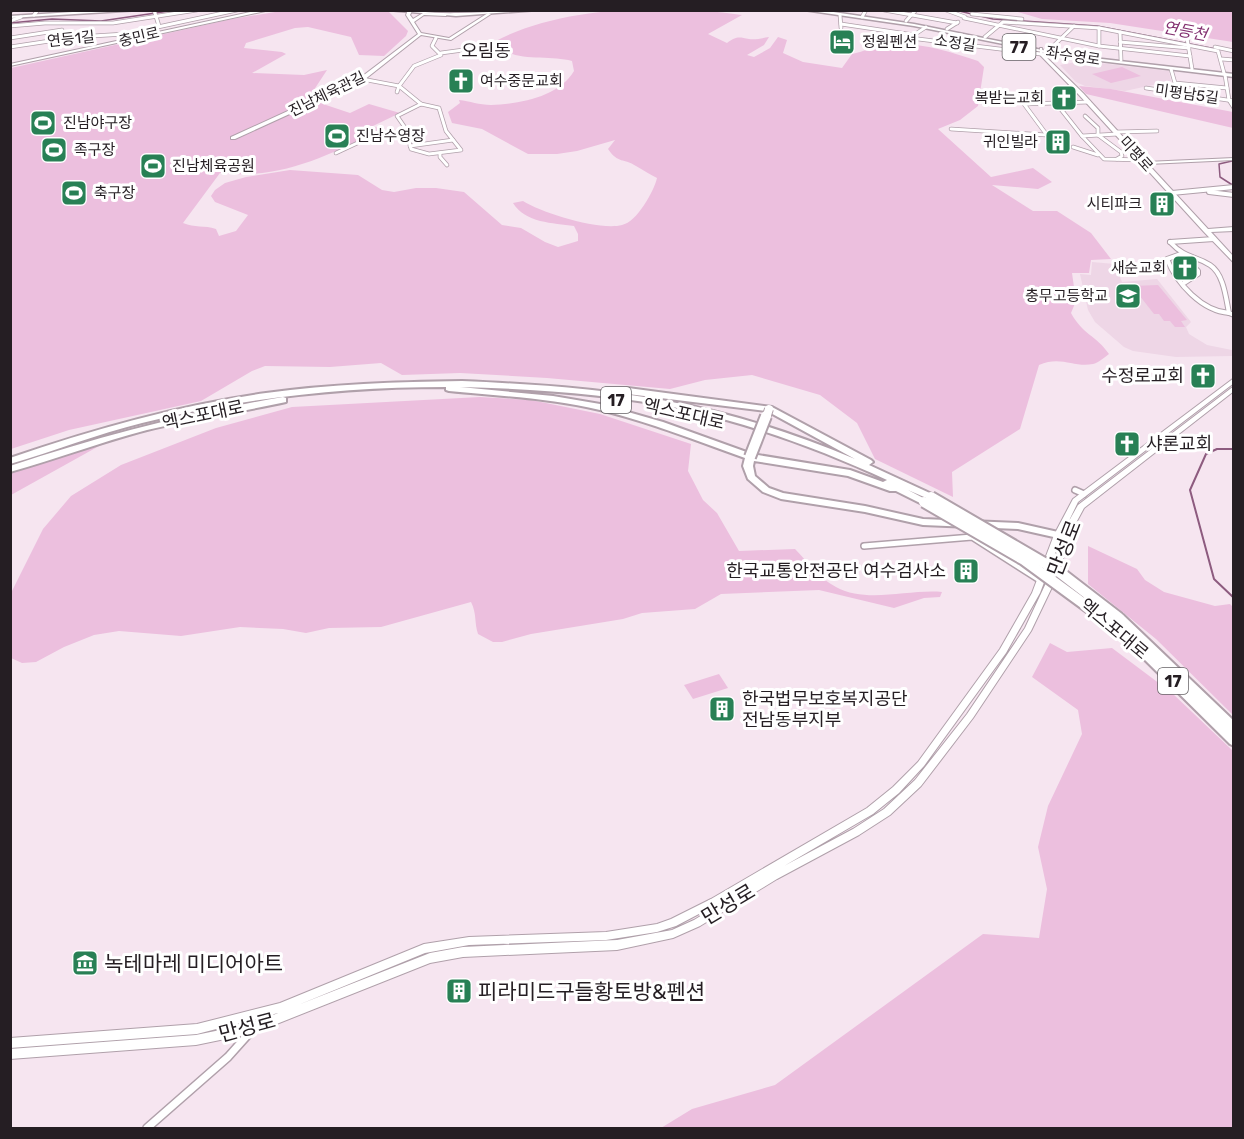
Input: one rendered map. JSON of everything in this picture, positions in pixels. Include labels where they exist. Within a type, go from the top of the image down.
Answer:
[{"type":"highway","points":[[441,384],[477,380],[583,385],[769,409],[909,491]]},
{"type":"highway","name":"엑스포대로","points":[[10,461],[144,420],[225,402],[303,390],[386,383],[441,384],[564,394],[680,411],[813,449],[927,499],[1115,620],[1233,729]]},
{"type":"highway","name":"엑스포대로","points":[[10,469],[139,429],[224,410],[367,389],[441,384]]},
{"type":"highway","points":[[441,384],[600,407],[660,424],[750,457],[850,473],[909,491]]},
{"type":"highway","points":[[769,409],[748,466],[751,477],[766,490],[782,496],[865,509],[923,522],[1018,526],[1062,536]]},
{"type":"highway","name":"엑스포대로","points":[[1115,620],[1233,741]]},
{"type":"main road","points":[[14,16],[124,10]]},
{"type":"main road","points":[[14,16],[60,16],[138,10]]},
{"type":"main road","points":[[390,10],[489,12]]},
{"type":"main road","points":[[409,11],[446,15],[536,10]]},
{"type":"main road","name":"좌수영로","points":[[806,10],[840,15],[864,14]]},
{"type":"main road","name":"좌수영로","points":[[824,10],[864,14],[1041,51],[1225,74]]},
{"type":"main road","name":"좌수영로","points":[[882,19],[946,29],[1041,51],[1049,50],[1067,55],[1233,75]]},
{"type":"street","points":[[154,10],[159,26]]},
{"type":"street","points":[[10,26],[61,22],[94,24],[199,10],[204,17]]},
{"type":"street","name":"연등1길","points":[[10,47],[64,39],[125,34],[237,10]]},
{"type":"street","name":"충민로","points":[[10,65],[268,10]]},
{"type":"street","points":[[884,10],[957,23]]},
{"type":"street","points":[[906,21],[916,10]]},
{"type":"street","points":[[946,10],[969,15],[1022,20]]},
{"type":"street","points":[[409,11],[420,34],[447,40],[454,38],[489,12]]},
{"type":"street","points":[[413,21],[423,14],[446,15]]},
{"type":"street","name":"소정길","points":[[840,15],[841,26],[914,36]]},
{"type":"street","points":[[946,29],[969,15]]},
{"type":"street","points":[[969,15],[998,26],[1099,46],[1190,56]]},
{"type":"street","points":[[60,16],[64,39]]},
{"type":"street","points":[[985,37],[1005,22],[1099,28],[1233,51]]},
{"type":"street","points":[[24,24],[28,35]]},
{"type":"street","points":[[94,24],[97,36]]},
{"type":"street","points":[[1049,50],[1074,26]]},
{"type":"street","points":[[1108,26],[1218,51],[1222,59],[1233,60]]},
{"type":"street","name":"소정길","points":[[926,27],[910,38],[1041,51]]},
{"type":"street","points":[[1099,28],[1099,46]]},
{"type":"street","points":[[10,38],[62,30]]},
{"type":"street","points":[[1120,32],[1121,60]]},
{"type":"street","name":"진남체육관길","points":[[233,138],[362,79],[420,34]]},
{"type":"street","points":[[436,38],[432,46],[441,53]]},
{"type":"street","points":[[1120,42],[1188,43]]},
{"type":"street","points":[[1188,43],[1192,69]]},
{"type":"street","points":[[397,92],[414,66],[438,57],[441,53],[478,48]]},
{"type":"street","name":"미평로","points":[[1041,51],[1233,261]]},
{"type":"street","name":"미평남5길","points":[[1146,88],[1231,101],[1222,59]]},
{"type":"street","points":[[1171,69],[1173,82],[1177,83]]},
{"type":"street","points":[[362,79],[399,86],[421,104],[439,108],[444,128],[461,150],[440,153],[418,152],[410,146],[408,135],[397,116],[421,104]]},
{"type":"street","name":"미평남5길","points":[[1177,83],[1227,88]]},
{"type":"street","points":[[1231,101],[1233,108]]},
{"type":"street","points":[[1055,146],[1023,105],[1089,102]]},
{"type":"street","points":[[1056,103],[1100,156]]},
{"type":"street","points":[[1098,135],[1098,128],[1085,116],[1102,116]]},
{"type":"street","points":[[951,129],[1046,135]]},
{"type":"street","points":[[1082,135],[1157,131]]},
{"type":"street","points":[[336,153],[381,132],[408,135]]},
{"type":"street","points":[[1098,135],[1121,152],[1122,156],[1113,161]]},
{"type":"street","points":[[410,146],[453,140]]},
{"type":"street","points":[[1077,148],[1113,161],[1206,162],[1233,159]]},
{"type":"street","points":[[440,153],[440,157],[447,165]]},
{"type":"street","points":[[1172,193],[1233,187]]},
{"type":"street","points":[[1207,191],[1220,195],[1233,195]]},
{"type":"street","points":[[1206,231],[1233,229]]},
{"type":"street","points":[[1184,283],[1198,273],[1170,242],[1214,239]]},
{"type":"street","points":[[1181,254],[1210,264],[1221,280],[1231,314],[1216,312],[1204,306],[1184,283],[1167,260],[1181,254]]},
{"type":"street","name":"만성로","points":[[10,1054],[196,1040],[255,1028],[420,961],[446,954],[617,945],[674,934],[697,923],[873,815],[918,783],[970,716],[1028,629],[1050,583],[1069,510],[1084,494],[1233,380]]},
{"type":"street","name":"만성로","points":[[10,1042],[197,1029],[280,1008],[424,949],[447,943],[494,939],[606,936],[657,928],[673,923],[705,906],[873,815],[911,776],[932,750],[1019,625],[1062,536],[1077,513],[1088,500],[1233,388]]},
{"type":"street","points":[[1075,490],[1084,494]]},
{"type":"street","points":[[864,546],[972,537],[1041,581]]},
{"type":"street","points":[[147,1128],[228,1057],[255,1028]]},
{"type":"shaded area","points":[[681,9],[742,15],[708,34],[727,43],[738,38],[769,37],[764,45],[747,55],[754,57],[770,48],[778,37],[787,40],[783,53],[803,62],[842,68],[852,54],[896,44],[932,48],[978,61],[984,67],[978,106],[960,120],[938,129],[991,177],[1033,168],[1052,182],[1038,189],[992,185],[1033,211],[1057,211],[1091,233],[1111,259],[1091,260],[1089,273],[1072,273],[1076,301],[1071,313],[1080,326],[1109,354],[1093,364],[1054,361],[1039,365],[1020,429],[952,472],[953,497],[875,459],[857,423],[820,395],[752,375],[705,380],[670,389],[460,373],[402,375],[381,363],[330,367],[265,366],[252,371],[201,401],[69,430],[11,449],[11,68],[232,19],[287,10],[389,12],[408,31],[406,36],[384,56],[359,55],[351,37],[308,27],[295,28],[246,43],[244,48],[286,54],[252,73],[304,75],[327,70],[308,99],[350,113],[369,104],[400,113],[373,126],[381,129],[323,157],[303,164],[263,173],[220,173],[183,223],[216,229],[219,236],[236,231],[248,215],[215,202],[211,196],[215,190],[225,183],[246,177],[290,170],[358,175],[382,190],[394,192],[416,188],[436,188],[464,192],[502,225],[521,228],[558,247],[578,241],[578,234],[574,226],[532,218],[518,210],[513,203],[523,201],[557,215],[586,223],[612,226],[628,223],[649,198],[657,178],[615,157],[608,149],[615,140],[577,151],[528,154],[482,129],[452,123],[448,112],[460,103],[459,100],[491,105],[526,101],[549,93],[567,80],[574,71],[572,61],[520,56],[501,49],[494,42],[521,30],[582,14],[615,10]]},
{"type":"shaded area","points":[[1014,11],[1233,11],[1233,42],[1110,23],[1042,19]]},
{"type":"shaded area","points":[[1082,61],[1169,71],[1171,81],[1125,91],[1085,86],[1076,82],[1060,65]]},
{"type":"shaded area","points":[[1122,67],[1141,76],[1111,83],[1092,74]]},
{"type":"shaded area","points":[[1079,86],[1111,89],[1233,112],[1233,128],[1086,94]]},
{"type":"shaded area","name":"충무고등학교","points":[[1092,262],[1115,264],[1122,282],[1157,279],[1191,322],[1186,327],[1189,334],[1207,345],[1232,350],[1232,356],[1176,357],[1133,351],[1124,347],[1095,322],[1088,310],[1080,274],[1091,275]]},
{"type":"shaded area","points":[[1158,285],[1187,320],[1181,321],[1185,327],[1175,327],[1170,321],[1164,321],[1159,314],[1154,314],[1132,286]]},
{"type":"shaded area","points":[[480,397],[531,400],[600,414],[691,444],[688,471],[703,500],[717,513],[739,551],[795,549],[814,570],[836,587],[861,595],[942,592],[940,597],[924,598],[894,608],[819,590],[721,594],[695,609],[642,613],[623,619],[531,634],[502,642],[493,642],[478,634],[471,602],[381,627],[329,628],[306,633],[283,629],[240,627],[181,636],[119,631],[94,635],[36,662],[22,663],[11,658],[11,593],[43,529],[71,496],[121,465],[216,428],[292,407]]},
{"type":"shaded area","points":[[117,436],[11,495],[11,462],[92,437]]},
{"type":"shaded area","points":[[1088,546],[1137,569],[1145,580],[1164,592],[1215,606],[1230,604],[1233,607],[1233,715],[1156,639],[1088,584]]},
{"type":"shaded area","points":[[1050,643],[1067,652],[1112,648],[1172,693],[1233,751],[1233,1128],[661,1128],[692,1109],[775,1085],[983,934],[1039,938],[1047,889],[1038,847],[1048,806],[1082,734],[1078,710],[1032,677]]},
{"type":"shaded area","points":[[719,674],[728,688],[693,699],[684,685]]},
{"type":"waterway","name":"연등천","points":[[10,23],[52,19],[101,21],[176,10]]},
{"type":"waterway","name":"연등천","points":[[955,10],[993,19],[1097,26],[1216,49]]},
{"type":"waterway","points":[[1232,161],[1219,164],[1220,177],[1234,186]]},
{"type":"waterway","points":[[1234,449],[1217,449],[1206,454],[1190,490],[1214,579],[1234,598]]},
{"type":"place","name":"정원펜션","points":[[842,42]]},
{"type":"place","name":"여수중문교회","points":[[461,81]]},
{"type":"place","name":"복받는교회","points":[[1064,98]]},
{"type":"place","name":"진남야구장","points":[[43,123]]},
{"type":"place","name":"진남수영장","points":[[337,136]]},
{"type":"place","name":"귀인빌라","points":[[1058,142]]},
{"type":"place","name":"족구장","points":[[54,150]]},
{"type":"place","name":"진남체육공원","points":[[153,166]]},
{"type":"place","name":"축구장","points":[[74,193]]},
{"type":"place","name":"시티파크","points":[[1162,204]]},
{"type":"place","name":"새순교회","points":[[1185,268]]},
{"type":"place","name":"충무고등학교","points":[[1128,296]]},
{"type":"place","name":"수정로교회","points":[[1203,376]]},
{"type":"place","name":"샤론교회","points":[[1127,444]]},
{"type":"place","name":"한국교통안전공단 여수검사소","points":[[966,571]]},
{"type":"place","name":"한국법무보호복지공단 전남동부지부","points":[[722,709]]},
{"type":"place","name":"녹테마레 미디어아트","points":[[85,963]]},
{"type":"place","name":"피라미드구들황토방&펜션","points":[[459,991]]},
{"type":"district","name":"오림동","points":[[486,51]]}]
